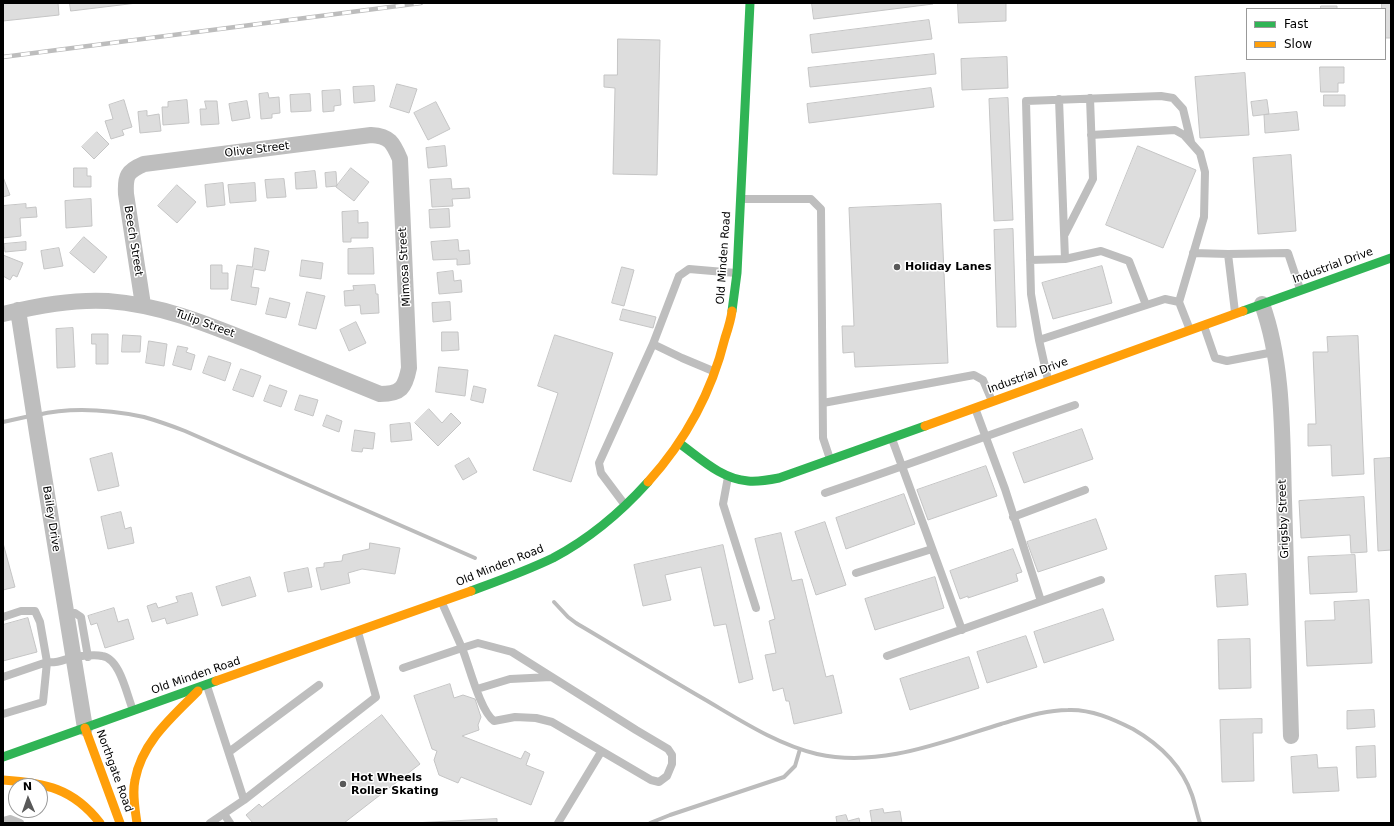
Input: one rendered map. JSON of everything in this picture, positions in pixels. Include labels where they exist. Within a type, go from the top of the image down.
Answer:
[{"type":"main road","name":"Old Minden Road","points":[[3,757],[358,632],[527,570],[557,556],[592,534],[652,480],[679,443],[698,411],[715,372],[732,314],[737,273],[750,3]]},
{"type":"main road","name":"Industrial Drive","points":[[679,443],[728,476],[738,480],[750,482],[768,481],[792,474],[1300,290],[1389,263]]},
{"type":"main road","points":[[137,823],[134,804],[134,785],[144,750],[161,728],[205,685]]},
{"type":"main road","name":"Northgate Road","points":[[85,728],[120,823]]},
{"type":"main road","points":[[3,780],[38,783],[64,791],[83,803],[100,823]]},
{"type":"street","name":"Olive Street","points":[[126,176],[131,170],[144,164],[371,135],[381,136],[390,140]]},
{"type":"street","name":"Mimosa Street","points":[[390,140],[400,159],[409,368],[404,386],[397,392]]},
{"type":"street","name":"Beech Street","points":[[126,176],[126,194],[143,305]]},
{"type":"street","name":"Tulip Street","points":[[11,312],[80,302],[108,301],[143,305],[181,315],[215,327],[380,394],[397,392]]},
{"type":"street","name":"Grigsby Street","points":[[1262,304],[1267,319],[1274,352],[1281,424],[1290,736]]},
{"type":"street","name":"Bailey Drive","points":[[11,312],[32,400],[67,614],[81,657],[85,728]]},
{"type":"lane","points":[[1048,381],[1031,294],[1026,101],[1161,96],[1173,98],[1183,109],[1191,142]]},
{"type":"lane","points":[[1064,235],[1092,179],[1090,98]]},
{"type":"lane","points":[[1059,100],[1065,259]]},
{"type":"lane","points":[[1091,135],[1175,130],[1184,135],[1200,153],[1205,172],[1204,217],[1179,302],[1190,330]]},
{"type":"lane","points":[[741,199],[811,199],[821,209],[823,438],[830,460]]},
{"type":"lane","points":[[1030,260],[1065,259],[1101,251],[1129,261],[1146,305]]},
{"type":"lane","points":[[1193,253],[1288,253],[1300,290]]},
{"type":"lane","points":[[1228,254],[1235,314]]},
{"type":"lane","points":[[626,505],[601,473],[599,463],[653,344],[679,276],[689,269],[737,273]]},
{"type":"lane","points":[[1039,340],[1165,299],[1179,302]]},
{"type":"lane","points":[[1203,325],[1215,358],[1227,361],[1274,352]]},
{"type":"lane","points":[[653,344],[715,372]]},
{"type":"lane","points":[[823,403],[974,376],[983,380],[992,401]]},
{"type":"lane","points":[[825,493],[1075,405]]},
{"type":"lane","points":[[975,408],[1004,489],[1041,602]]},
{"type":"lane","points":[[891,438],[962,630]]},
{"type":"lane","points":[[728,476],[723,504],[756,608]]},
{"type":"lane","points":[[1013,517],[1086,490]]},
{"type":"lane","points":[[856,573],[932,548]]},
{"type":"lane","points":[[887,656],[1101,580]]},
{"type":"lane","points":[[403,668],[462,648],[478,643],[512,652],[668,749],[672,755],[672,764],[666,776],[659,782],[651,780],[552,722],[536,718],[515,717],[494,721],[490,718],[477,689],[462,648],[442,602]]},
{"type":"lane","points":[[3,617],[21,611],[35,611],[40,622],[47,662],[43,702],[3,714]]},
{"type":"lane","points":[[210,823],[244,800],[376,697],[358,632]]},
{"type":"lane","points":[[3,677],[47,662],[52,663],[81,657],[103,656],[110,659],[117,666],[133,711]]},
{"type":"lane","points":[[477,689],[510,679],[551,677]]},
{"type":"lane","points":[[205,685],[229,752],[244,800]]},
{"type":"lane","points":[[229,752],[319,685]]},
{"type":"lane","points":[[558,823],[601,752]]},
{"type":"lane","points":[[224,814],[230,823]]},
{"type":"lane","points":[[3,820],[10,819],[20,823]]},
{"type":"building","points":[[3,3],[58,3],[59,15],[3,21]]},
{"type":"building","points":[[70,3],[137,3],[71,11]]},
{"type":"building","points":[[812,3],[933,3],[933,4],[814,19]]},
{"type":"building","points":[[958,3],[1006,3],[1006,21],[959,23]]},
{"type":"building","points":[[1382,3],[1391,3],[1391,38],[1386,38],[1386,8],[1382,8]]},
{"type":"building","points":[[1321,6],[1337,6],[1337,8],[1321,8]]},
{"type":"building","points":[[929,20],[932,39],[812,53],[810,35]]},
{"type":"building","points":[[618,39],[660,40],[657,175],[613,174],[615,88],[604,87],[604,75],[617,75]]},
{"type":"building","points":[[934,54],[936,74],[810,87],[808,68]]},
{"type":"building","points":[[1007,57],[1008,88],[962,90],[961,59]]},
{"type":"building","points":[[1320,67],[1344,67],[1344,83],[1338,83],[1338,92],[1321,92]]},
{"type":"building","points":[[1245,73],[1249,135],[1200,138],[1195,77]]},
{"type":"building","points":[[397,84],[417,89],[409,113],[390,107]]},
{"type":"building","points":[[374,86],[375,101],[354,103],[353,87]]},
{"type":"building","points":[[931,88],[934,107],[809,123],[807,104]]},
{"type":"building","points":[[340,90],[341,105],[334,106],[334,111],[323,112],[322,91]]},
{"type":"building","points":[[268,93],[269,98],[279,97],[280,113],[272,114],[272,118],[261,119],[259,94]]},
{"type":"building","points":[[310,94],[311,111],[291,112],[290,95]]},
{"type":"building","points":[[1324,95],[1345,95],[1345,106],[1324,106]]},
{"type":"building","points":[[1008,98],[1013,220],[994,221],[989,99]]},
{"type":"building","points":[[124,100],[132,127],[122,130],[124,135],[111,139],[105,121],[113,119],[109,105]]},
{"type":"building","points":[[187,100],[189,123],[163,125],[162,107],[168,107],[168,102]]},
{"type":"building","points":[[1267,100],[1269,114],[1253,116],[1251,102]]},
{"type":"building","points":[[205,101],[217,101],[219,124],[201,125],[200,109],[206,109]]},
{"type":"building","points":[[247,101],[250,118],[232,121],[229,104]]},
{"type":"building","points":[[436,102],[450,129],[428,140],[414,113]]},
{"type":"building","points":[[147,111],[147,116],[159,114],[161,131],[140,133],[138,112]]},
{"type":"building","points":[[1297,112],[1299,130],[1265,133],[1264,115]]},
{"type":"building","points":[[97,132],[109,144],[94,159],[82,147]]},
{"type":"building","points":[[445,146],[447,166],[428,168],[426,148]]},
{"type":"building","points":[[1138,146],[1196,170],[1163,248],[1106,225]]},
{"type":"building","points":[[1291,155],[1296,231],[1258,234],[1253,158]]},
{"type":"building","points":[[74,168],[87,168],[87,176],[91,176],[91,187],[74,187]]},
{"type":"building","points":[[351,168],[369,182],[354,201],[336,187]]},
{"type":"building","points":[[315,171],[317,188],[296,189],[295,173]]},
{"type":"building","points":[[336,172],[337,186],[326,187],[325,173]]},
{"type":"building","points":[[3,177],[10,195],[3,197]]},
{"type":"building","points":[[284,179],[286,197],[267,198],[265,180]]},
{"type":"building","points":[[451,179],[452,189],[469,188],[470,198],[452,199],[453,206],[432,207],[430,180]]},
{"type":"building","points":[[223,183],[225,205],[207,207],[205,185]]},
{"type":"building","points":[[255,183],[256,201],[230,203],[228,185]]},
{"type":"building","points":[[177,185],[196,202],[177,223],[158,206]]},
{"type":"building","points":[[91,199],[92,226],[66,228],[65,201]]},
{"type":"building","points":[[26,204],[26,208],[36,207],[37,217],[20,218],[21,236],[3,238],[3,206]]},
{"type":"building","name":"Holiday Lanes","points":[[941,204],[948,363],[855,367],[854,352],[843,353],[842,326],[854,326],[849,208]]},
{"type":"building","points":[[449,209],[450,227],[430,228],[429,210]]},
{"type":"building","points":[[358,211],[358,223],[368,222],[368,238],[351,238],[351,242],[343,242],[342,212]]},
{"type":"building","points":[[1013,229],[1016,327],[997,327],[994,230]]},
{"type":"building","points":[[84,237],[107,257],[94,273],[70,253]]},
{"type":"building","points":[[458,240],[459,251],[469,250],[470,264],[457,265],[457,259],[433,260],[431,242]]},
{"type":"building","points":[[26,242],[26,250],[5,252],[4,244]]},
{"type":"building","points":[[59,248],[63,266],[44,269],[41,251]]},
{"type":"building","points":[[255,248],[269,251],[265,271],[254,269],[251,287],[259,288],[256,305],[231,300],[237,265],[252,267]]},
{"type":"building","points":[[373,248],[374,274],[348,274],[348,249]]},
{"type":"building","points":[[3,255],[23,263],[17,277],[13,275],[10,280],[3,276]]},
{"type":"building","points":[[302,260],[323,263],[321,279],[300,276]]},
{"type":"building","points":[[211,265],[222,265],[222,273],[228,273],[228,289],[211,289]]},
{"type":"building","points":[[1102,266],[1112,303],[1053,319],[1042,283]]},
{"type":"building","points":[[622,267],[634,270],[624,306],[612,303]]},
{"type":"building","points":[[453,271],[454,281],[461,280],[462,292],[439,294],[437,273]]},
{"type":"building","points":[[375,285],[376,294],[378,294],[379,313],[361,314],[360,305],[345,306],[344,291],[354,290],[353,286]]},
{"type":"building","points":[[307,292],[325,296],[316,329],[299,325]]},
{"type":"building","points":[[270,298],[290,303],[286,318],[266,314]]},
{"type":"building","points":[[450,302],[451,320],[433,322],[432,303]]},
{"type":"building","points":[[623,309],[656,317],[653,328],[620,320]]},
{"type":"building","points":[[356,322],[366,343],[349,351],[340,330]]},
{"type":"building","points":[[73,328],[75,367],[57,368],[56,329]]},
{"type":"building","points":[[442,332],[458,332],[459,350],[442,351]]},
{"type":"building","points":[[92,334],[108,334],[108,364],[96,364],[96,344],[92,344]]},
{"type":"building","points":[[123,335],[141,336],[140,352],[122,352]]},
{"type":"building","points":[[555,335],[613,353],[571,482],[533,470],[558,393],[538,386]]},
{"type":"building","points":[[1358,336],[1364,474],[1332,476],[1331,445],[1308,446],[1308,424],[1316,424],[1313,352],[1328,352],[1327,337]]},
{"type":"building","points":[[149,341],[167,344],[164,366],[146,363]]},
{"type":"building","points":[[178,346],[188,348],[186,352],[195,355],[191,370],[173,365]]},
{"type":"building","points":[[209,356],[231,363],[225,381],[203,373]]},
{"type":"building","points":[[439,367],[468,370],[465,396],[436,392]]},
{"type":"building","points":[[241,369],[261,376],[253,397],[233,390]]},
{"type":"building","points":[[270,385],[287,391],[281,407],[264,401]]},
{"type":"building","points":[[474,386],[486,389],[483,403],[471,400]]},
{"type":"building","points":[[300,395],[318,400],[313,416],[295,410]]},
{"type":"building","points":[[429,409],[442,423],[451,413],[461,423],[438,446],[415,423]]},
{"type":"building","points":[[327,415],[342,421],[339,432],[323,426]]},
{"type":"building","points":[[410,423],[412,440],[391,442],[390,425]]},
{"type":"building","points":[[1082,429],[1093,459],[1024,483],[1013,453]]},
{"type":"building","points":[[355,430],[375,433],[373,449],[363,448],[362,452],[352,451]]},
{"type":"building","points":[[112,453],[119,486],[98,491],[90,459]]},
{"type":"building","points":[[469,458],[477,472],[463,480],[455,466]]},
{"type":"building","points":[[1391,458],[1391,550],[1378,551],[1374,459]]},
{"type":"building","points":[[986,466],[997,496],[928,520],[917,490]]},
{"type":"building","points":[[904,494],[915,524],[846,549],[836,518]]},
{"type":"building","points":[[1364,497],[1367,552],[1351,553],[1350,535],[1301,538],[1299,501]]},
{"type":"building","points":[[121,512],[125,529],[131,527],[134,543],[108,549],[101,517]]},
{"type":"building","points":[[1096,519],[1107,549],[1038,572],[1027,542]]},
{"type":"building","points":[[825,522],[846,585],[816,595],[795,532]]},
{"type":"building","points":[[781,533],[792,581],[802,579],[826,677],[833,675],[842,713],[794,724],[789,701],[786,701],[783,688],[773,691],[765,655],[776,653],[769,621],[775,619],[755,539]]},
{"type":"building","points":[[3,543],[15,587],[3,590]]},
{"type":"building","points":[[370,543],[400,548],[395,574],[362,569],[348,573],[350,583],[321,590],[316,568],[324,567],[324,563],[342,561],[343,555],[369,549]]},
{"type":"building","points":[[723,545],[753,679],[739,683],[726,624],[714,626],[701,567],[665,575],[671,600],[643,606],[634,565]]},
{"type":"building","points":[[1013,549],[1022,572],[1016,574],[1018,581],[968,598],[968,596],[960,599],[950,571]]},
{"type":"building","points":[[1355,555],[1357,592],[1310,594],[1308,557]]},
{"type":"building","points":[[308,568],[312,587],[288,592],[284,573]]},
{"type":"building","points":[[1246,574],[1248,605],[1217,607],[1215,576]]},
{"type":"building","points":[[250,577],[256,596],[222,606],[216,587]]},
{"type":"building","points":[[935,577],[944,608],[875,630],[865,599]]},
{"type":"building","points":[[192,593],[198,615],[167,624],[165,618],[152,622],[147,606],[156,603],[158,608],[178,602],[176,597]]},
{"type":"building","points":[[1369,600],[1372,663],[1307,666],[1305,621],[1335,620],[1334,602]]},
{"type":"building","points":[[114,608],[118,622],[128,619],[134,639],[105,648],[97,623],[91,625],[88,616]]},
{"type":"building","points":[[1103,609],[1114,640],[1044,663],[1034,632]]},
{"type":"building","points":[[28,618],[37,652],[3,661],[3,625]]},
{"type":"building","points":[[1026,636],[1037,667],[987,683],[977,652]]},
{"type":"building","points":[[1250,639],[1251,688],[1219,689],[1218,640]]},
{"type":"building","points":[[969,657],[979,688],[910,710],[900,679]]},
{"type":"building","points":[[450,684],[454,698],[463,695],[475,699],[481,717],[478,725],[479,730],[462,736],[521,759],[525,751],[530,754],[526,765],[544,772],[531,805],[461,777],[458,783],[439,775],[434,760],[437,751],[432,749],[414,696]]},
{"type":"building","points":[[1374,710],[1375,727],[1347,729],[1347,711]]},
{"type":"building","name":"Hot Wheels Roller Skating","points":[[382,715],[420,764],[344,823],[253,823],[246,815],[259,804],[262,807]]},
{"type":"building","points":[[1262,719],[1262,733],[1253,733],[1254,781],[1222,782],[1220,720]]},
{"type":"building","points":[[1375,746],[1376,777],[1357,778],[1356,747]]},
{"type":"building","points":[[1317,755],[1318,768],[1337,767],[1339,791],[1293,793],[1291,757]]},
{"type":"building","points":[[883,809],[884,813],[900,811],[902,823],[872,823],[870,811]]},
{"type":"building","points":[[846,815],[848,821],[859,818],[860,823],[837,823],[836,817]]},
{"type":"building","points":[[497,819],[497,823],[413,823]]},
{"type":"waterway","points":[[37,415],[63,411],[90,410],[144,417],[160,422],[185,431],[475,558]]},
{"type":"waterway","points":[[3,422],[30,416]]},
{"type":"waterway","points":[[554,602],[576,623],[745,723],[773,738],[802,750],[817,754],[864,758],[910,751],[1025,717],[1059,710],[1077,710],[1102,715],[1143,735],[1176,765],[1188,784],[1200,823]]},
{"type":"waterway","points":[[650,823],[784,777],[795,766],[800,749]]},
{"type":"railway","points":[[3,57],[421,3]]},
{"type":"traffic: fast","points":[[732,311],[737,273],[750,3]]},
{"type":"traffic: fast","points":[[1243,311],[1391,258]]},
{"type":"traffic: fast","points":[[679,443],[720,472],[738,479],[760,481],[779,478],[925,426]]},
{"type":"traffic: fast","points":[[471,591],[512,576],[566,551],[592,534],[616,514],[648,482]]},
{"type":"traffic: fast","points":[[3,757],[216,681]]},
{"type":"traffic: slow","points":[[648,482],[674,450],[705,396],[713,377],[732,311]]},
{"type":"traffic: slow","points":[[925,426],[1243,311]]},
{"type":"traffic: slow","points":[[216,681],[471,591]]},
{"type":"traffic: slow","points":[[137,823],[134,802],[134,785],[144,754],[159,731],[198,691]]},
{"type":"traffic: slow","points":[[85,728],[120,823]]},
{"type":"traffic: slow","points":[[3,780],[32,783],[69,795],[90,811],[100,823]]},
{"type":"place","name":"Holiday Lanes","points":[[897,267]]},
{"type":"place","name":"Hot Wheels Roller Skating","points":[[343,784]]}]
